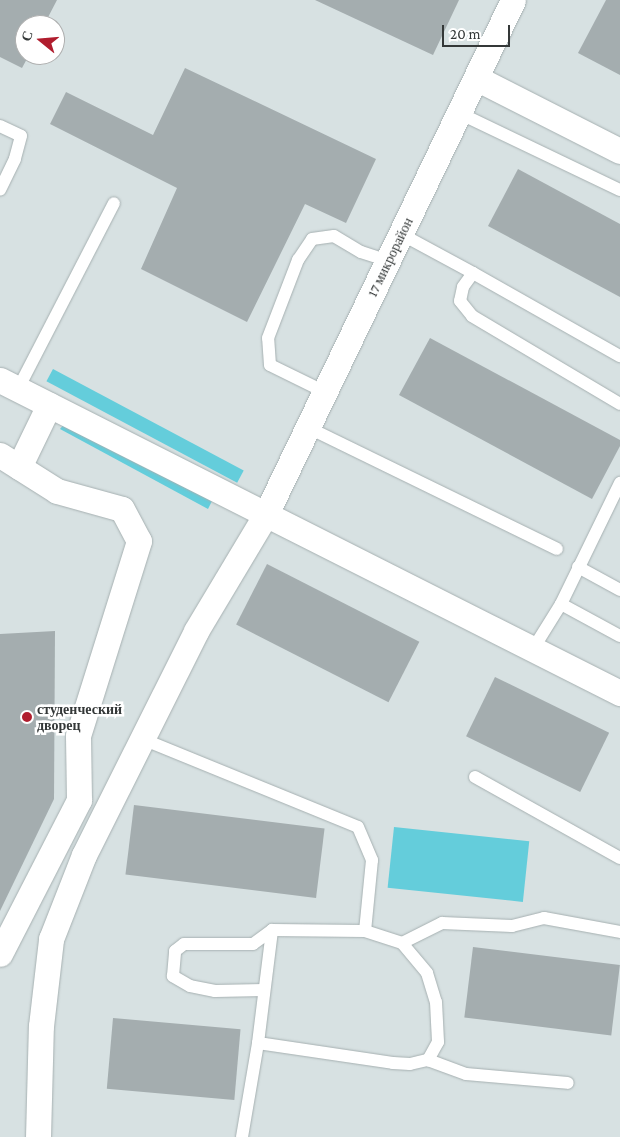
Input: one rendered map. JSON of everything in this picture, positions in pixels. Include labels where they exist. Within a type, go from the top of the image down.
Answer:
[{"type":"street","name":"17 микрорайон","points":[[38,1137],[42,1026],[51,939],[84,855],[140,738],[196,631],[266,514],[513,0]]},
{"type":"street","points":[[476,78],[620,151]]},
{"type":"street","points":[[9,385],[620,692]]},
{"type":"street","points":[[0,954],[80,800],[78,736],[139,541],[122,509],[57,491],[10,461],[50,405]]},
{"type":"lane","points":[[459,113],[620,190]]},
{"type":"lane","points":[[0,126],[21,136],[15,159],[0,190]]},
{"type":"lane","points":[[9,385],[114,203]]},
{"type":"lane","points":[[401,234],[620,356]]},
{"type":"lane","points":[[325,392],[270,365],[268,338],[298,260],[312,239],[334,236],[362,252],[388,261]]},
{"type":"lane","points":[[473,273],[461,294],[465,310],[620,404]]},
{"type":"lane","points":[[307,427],[557,549]]},
{"type":"lane","points":[[533,649],[560,604],[620,483]]},
{"type":"lane","points":[[578,567],[620,590]]},
{"type":"lane","points":[[560,604],[620,636]]},
{"type":"lane","points":[[140,738],[358,827],[372,860],[366,931]]},
{"type":"lane","points":[[475,777],[620,858]]},
{"type":"lane","points":[[402,943],[442,923],[512,926],[544,918],[620,932]]},
{"type":"lane","points":[[242,1137],[258,1043],[272,930]]},
{"type":"lane","points":[[264,990],[215,991],[190,986],[173,976],[175,951],[184,944],[253,944],[272,930],[366,931],[402,943],[427,973],[436,1002],[438,1042],[428,1060]]},
{"type":"lane","points":[[258,1043],[392,1063],[410,1064],[428,1060],[466,1074],[568,1083]]},
{"type":"shaded area","points":[[53,369],[244,470],[237,483],[46,381]]},
{"type":"shaded area","points":[[65,423],[213,499],[208,509],[60,429]]},
{"type":"shaded area","points":[[394,827],[529,841],[523,902],[388,888]]},
{"type":"building","points":[[0,0],[57,0],[49,15],[15,15],[15,64],[0,57]]},
{"type":"building","points":[[315,0],[459,0],[433,55]]},
{"type":"building","points":[[606,0],[620,0],[620,75],[578,53]]},
{"type":"building","points":[[185,68],[376,159],[346,223],[305,204],[247,322],[141,269],[177,188],[50,124],[66,92],[153,135]]},
{"type":"building","points":[[518,169],[620,224],[620,297],[488,226]]},
{"type":"building","points":[[430,338],[620,440],[620,446],[592,499],[399,395]]},
{"type":"building","points":[[267,564],[419,642],[388,702],[236,625]]},
{"type":"building","name":"студенческий дворец","points":[[55,631],[54,799],[0,911],[0,634]]},
{"type":"building","points":[[495,677],[609,733],[580,792],[466,736]]},
{"type":"building","points":[[134,805],[325,828],[316,898],[125,874]]},
{"type":"building","points":[[473,947],[620,965],[611,1036],[464,1017]]},
{"type":"building","points":[[113,1018],[241,1029],[234,1100],[107,1089]]},
{"type":"place","name":"студенческий дворец","points":[[27,717]]}]
